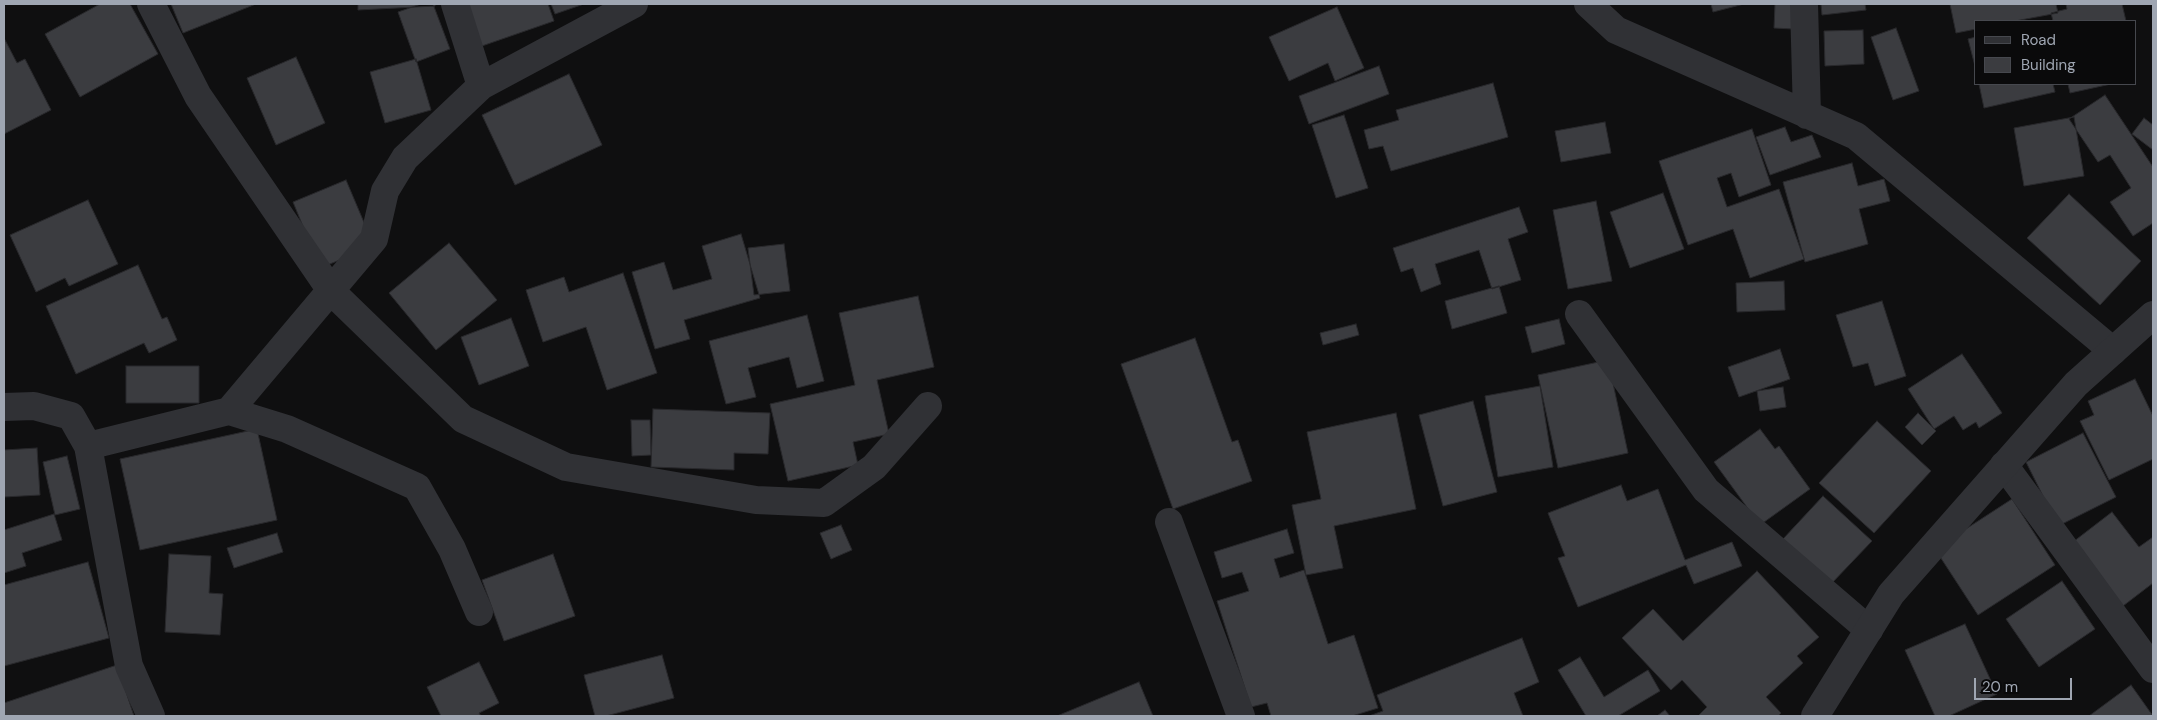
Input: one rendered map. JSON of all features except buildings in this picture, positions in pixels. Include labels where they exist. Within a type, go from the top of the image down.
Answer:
[{"type":"street","points":[[151,4],[198,96],[332,292],[463,420],[566,467],[756,500],[824,503],[874,467],[928,406]]},
{"type":"street","points":[[455,4],[481,86]]},
{"type":"street","points":[[229,411],[332,292],[374,239],[384,191],[405,158],[481,86],[634,4]]},
{"type":"street","points":[[1588,4],[1616,30],[1856,136],[2113,351]]},
{"type":"street","points":[[1804,4],[1807,115]]},
{"type":"street","points":[[1579,314],[1706,490],[1869,630]]},
{"type":"street","points":[[1815,716],[1891,594],[2076,384],[2153,316]]},
{"type":"street","points":[[4,407],[34,406],[71,416],[88,446],[129,666],[151,716]]},
{"type":"street","points":[[88,446],[229,411],[287,429],[418,487],[452,549],[479,612]]},
{"type":"street","points":[[2004,465],[2153,669]]},
{"type":"street","points":[[1169,522],[1241,716]]}]
